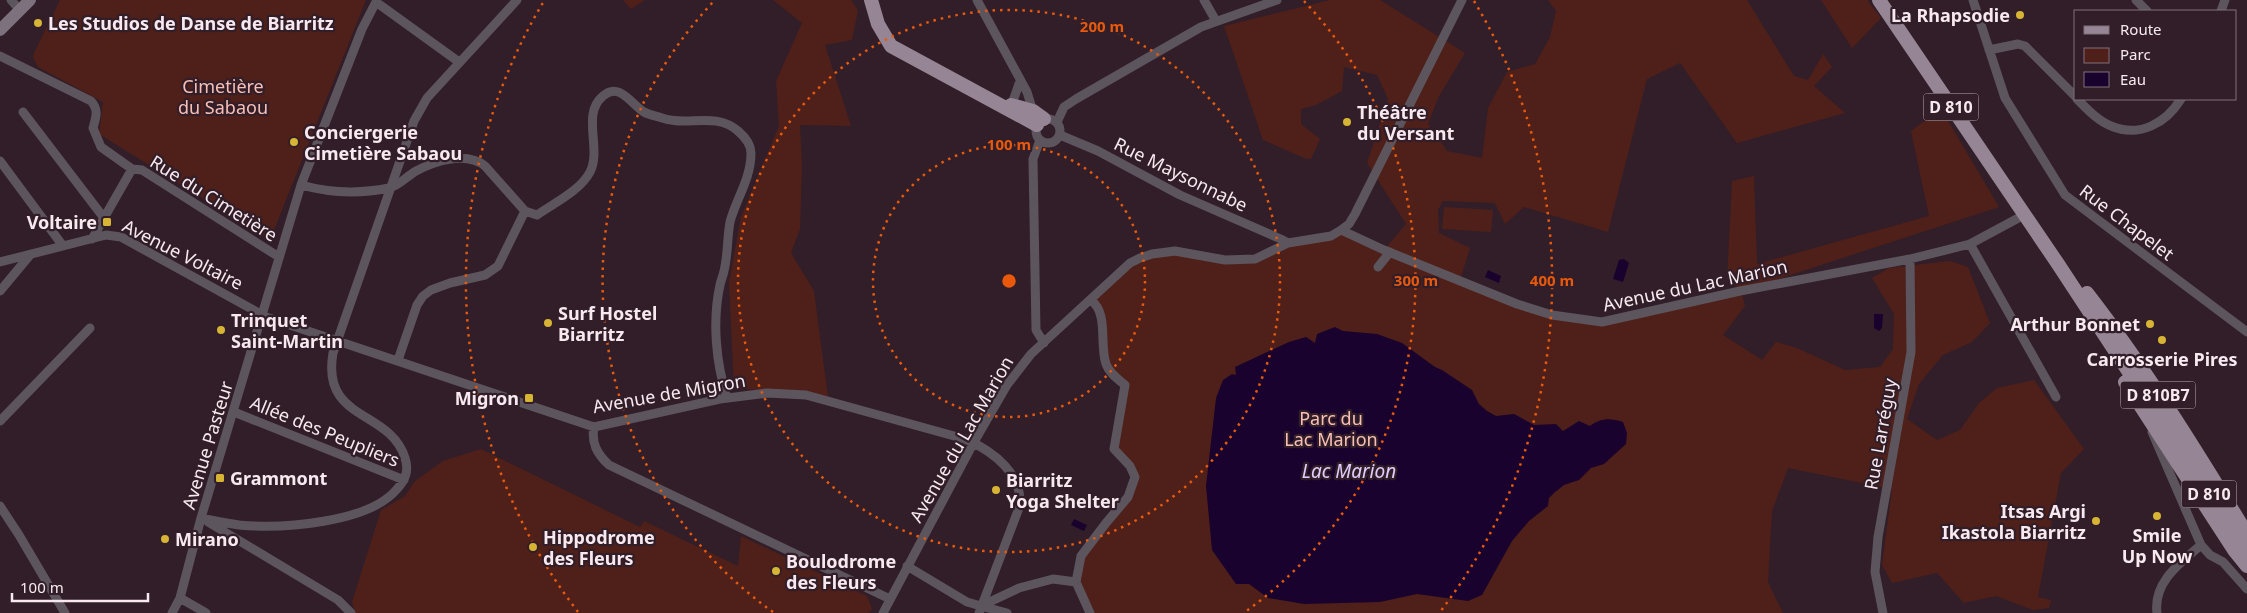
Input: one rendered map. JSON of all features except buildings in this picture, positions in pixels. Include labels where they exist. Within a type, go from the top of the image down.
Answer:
[{"type":"main road","points":[[0,30],[15,5],[30,0]]},
{"type":"main road","name":"D 810","points":[[1879,0],[2058,264],[2247,552]]},
{"type":"main road","points":[[874,3],[878,24],[891,46],[998,104],[1043,119]]},
{"type":"main road","points":[[2058,264],[2069,292],[2140,406],[2234,550],[2247,566]]},
{"type":"main road","name":"D 810B7","points":[[2058,264],[2080,284],[2118,332],[2201,459],[2247,534]]},
{"type":"street","points":[[201,518],[250,525],[302,524],[352,516],[389,499],[404,480],[407,468],[404,456],[394,438],[381,426],[357,413],[342,400],[334,384],[330,368],[336,340],[414,121],[427,98],[517,0]]},
{"type":"street","points":[[977,0],[1020,81],[1043,119],[1061,128],[1060,135],[1051,143],[1040,140],[1036,133],[1043,119],[1216,21],[1277,0]]},
{"type":"street","points":[[1204,0],[1216,21]]},
{"type":"street","points":[[1341,230],[1349,224],[1355,214],[1462,0]]},
{"type":"street","name":"Rue Chapelet","points":[[1974,0],[2005,98],[2065,195],[2247,332]]},
{"type":"street","points":[[2136,0],[2146,10]]},
{"type":"street","points":[[376,1],[459,62]]},
{"type":"street","name":"Avenue Pasteur","points":[[172,613],[180,598],[201,518],[301,185],[362,29],[376,1]]},
{"type":"street","points":[[1989,50],[2018,44],[2025,46],[2074,95]]},
{"type":"street","name":"Rue du Cimetière","points":[[0,56],[91,101],[96,106],[97,115],[93,128],[101,147],[132,168],[142,170],[279,257]]},
{"type":"street","points":[[1015,110],[1020,81]]},
{"type":"street","points":[[301,185],[323,191],[361,191],[392,187],[416,171],[458,158],[478,161],[525,211],[537,215],[583,182],[590,171],[594,159],[593,118],[596,105],[602,96],[609,92],[618,92],[629,97],[643,111],[668,120],[711,120],[724,123],[737,130],[748,142],[751,153],[748,175],[730,223],[724,272],[720,286],[718,357],[728,398]]},
{"type":"street","points":[[2079,100],[2101,120],[2111,126],[2125,130],[2153,127],[2166,118],[2180,100]]},
{"type":"street","points":[[23,112],[104,218]]},
{"type":"street","name":"Rue Maysonnabe","points":[[1060,135],[1098,152],[1180,195],[1288,243]]},
{"type":"street","points":[[1040,140],[1033,159],[1036,330],[1044,343]]},
{"type":"street","points":[[0,161],[63,246]]},
{"type":"street","points":[[92,239],[132,168]]},
{"type":"street","points":[[398,360],[417,305],[422,296],[431,290],[450,283],[485,275],[498,266],[525,211]]},
{"type":"street","name":"Avenue du Lac Marion","points":[[883,613],[906,566],[974,442],[1019,368],[1130,263],[1152,254],[1175,251],[1241,260],[1255,259],[1288,243],[1331,236],[1341,230],[1517,304],[1552,315],[1602,322],[1740,291],[1910,259],[1970,244],[2024,215]]},
{"type":"street","name":"Avenue Voltaire","points":[[0,262],[106,235],[121,237],[262,315]]},
{"type":"street","points":[[1970,244],[2056,397]]},
{"type":"street","points":[[1378,267],[1390,252]]},
{"type":"street","points":[[0,291],[30,255]]},
{"type":"street","name":"Rue Larréguy","points":[[1883,613],[1875,572],[1878,537],[1911,352],[1910,259]]},
{"type":"street","points":[[1090,613],[1076,582],[1081,556],[1106,522],[1128,497],[1136,477],[1130,466],[1114,449],[1125,385],[1106,366],[1101,313],[1096,304],[1091,300]]},
{"type":"street","name":"Avenue de Migron","points":[[262,315],[594,427],[728,398],[767,393],[806,395],[944,432],[974,442],[1007,467],[1016,482],[1021,499],[980,610]]},
{"type":"street","points":[[0,421],[90,328]]},
{"type":"street","points":[[2140,406],[2201,545],[2210,555],[2223,562],[2247,589]]},
{"type":"street","name":"Allée des Peupliers","points":[[234,412],[404,480]]},
{"type":"street","points":[[594,427],[592,439],[600,456],[613,468],[890,599]]},
{"type":"street","points":[[0,506],[65,613]]},
{"type":"street","points":[[201,518],[338,600],[351,613]]},
{"type":"street","points":[[2157,613],[2156,600],[2166,577],[2201,545]]},
{"type":"street","points":[[906,566],[980,610],[1007,613]]},
{"type":"street","points":[[980,610],[1019,588],[1053,579],[1076,582]]},
{"type":"street","points":[[180,598],[206,613]]},
{"type":"green space","name":"Cimetière du Sabaou","points":[[60,0],[366,0],[270,240],[99,134],[103,102],[38,67],[33,58],[34,53]]},
{"type":"green space","points":[[623,0],[645,0],[631,9]]},
{"type":"green space","points":[[773,0],[851,0],[858,10],[852,40],[825,45],[851,126],[800,125],[802,165],[800,229],[791,253],[814,291],[828,397],[790,390],[734,389],[729,283],[741,217],[779,126],[776,81],[802,23]]},
{"type":"green space","name":"Parc du Lac Marion","points":[[1330,0],[1380,0],[1465,53],[1438,98],[1428,124],[1447,151],[1482,158],[1488,108],[1507,72],[1535,64],[1550,37],[1556,11],[1548,0],[1747,0],[1794,76],[1808,80],[1823,54],[1832,67],[1814,86],[1845,113],[1737,143],[1680,63],[1647,79],[1608,232],[1524,207],[1505,224],[1495,203],[1443,201],[1438,210],[1439,233],[1470,248],[1460,280],[1517,304],[1602,322],[1740,290],[1727,279],[1732,181],[1754,176],[1757,264],[1929,216],[1911,131],[1941,109],[1999,207],[1741,291],[1745,306],[1723,335],[1762,360],[1776,342],[1797,348],[1845,370],[1880,367],[1893,349],[1894,314],[1872,278],[1889,268],[1950,261],[1968,267],[1990,323],[1972,342],[1943,355],[1919,384],[1907,419],[1937,440],[1960,430],[1979,403],[1997,388],[2034,380],[2084,449],[2061,473],[2038,597],[2051,600],[2049,608],[2033,610],[1996,596],[1964,603],[1937,573],[1892,583],[1882,565],[1892,489],[1788,468],[1772,511],[1768,582],[1783,613],[1090,613],[1076,582],[1081,556],[1128,497],[1135,477],[1114,449],[1125,385],[1106,366],[1101,313],[1091,300],[1130,263],[1163,252],[1225,260],[1271,253],[1341,230],[1384,250],[1406,224],[1367,163],[1388,99],[1377,75],[1344,67],[1342,91],[1316,105],[1301,109],[1301,124],[1320,139],[1311,159],[1304,158],[1263,140],[1224,26]]},
{"type":"green space","points":[[1821,0],[1867,0],[1881,18],[1852,48]]},
{"type":"green space","points":[[1444,207],[1493,210],[1491,232],[1442,229]]},
{"type":"green space","name":"Hippodrome des Fleurs","points":[[481,449],[640,527],[644,521],[738,566],[741,536],[867,596],[872,609],[869,613],[355,613],[352,602],[381,510],[405,496],[415,481],[443,461]]},
{"type":"water","points":[[1624,259],[1629,263],[1623,282],[1613,279],[1619,260]]},
{"type":"water","points":[[1488,270],[1501,276],[1499,283],[1485,277]]},
{"type":"water","points":[[1874,314],[1883,314],[1882,328],[1879,331],[1874,328]]},
{"type":"water","name":"Lac Marion","points":[[1335,327],[1343,331],[1377,334],[1402,343],[1435,367],[1472,390],[1479,404],[1496,416],[1514,414],[1534,425],[1556,424],[1563,431],[1579,421],[1590,426],[1602,420],[1610,419],[1623,422],[1627,433],[1626,444],[1604,464],[1591,468],[1579,480],[1564,485],[1549,498],[1548,506],[1529,521],[1512,541],[1482,595],[1468,601],[1417,594],[1380,602],[1304,604],[1268,598],[1249,584],[1236,584],[1212,550],[1206,486],[1216,398],[1223,380],[1232,374],[1236,375],[1235,367],[1289,342],[1306,337],[1315,343],[1317,334]]},
{"type":"water","points":[[1074,519],[1087,525],[1084,531],[1071,525]]},
{"type":"place","name":"La Rhapsodie","points":[[2020,15]]},
{"type":"place","name":"Les Studios de Danse de Biarritz","points":[[38,23]]},
{"type":"place","name":"Théâtre du Versant","points":[[1347,122]]},
{"type":"place","name":"Conciergerie Cimetière Sabaou","points":[[294,142]]},
{"type":"place","name":"Voltaire","points":[[107,222]]},
{"type":"place","name":"Surf Hostel Biarritz","points":[[548,323]]},
{"type":"place","name":"Arthur Bonnet","points":[[2150,324]]},
{"type":"place","name":"Trinquet Saint-Martin","points":[[221,330]]},
{"type":"place","name":"Carrosserie Pires","points":[[2162,340]]},
{"type":"place","name":"Migron","points":[[529,398]]},
{"type":"place","name":"Grammont","points":[[220,478]]},
{"type":"place","name":"Biarritz Yoga Shelter","points":[[996,490]]},
{"type":"place","name":"Smile Up Now","points":[[2157,516]]},
{"type":"place","name":"Itsas Argi Ikastola Biarritz","points":[[2096,521]]},
{"type":"place","name":"Mirano","points":[[165,539]]},
{"type":"place","name":"Hippodrome des Fleurs","points":[[533,547]]},
{"type":"place","name":"Boulodrome des Fleurs","points":[[776,571]]}]
